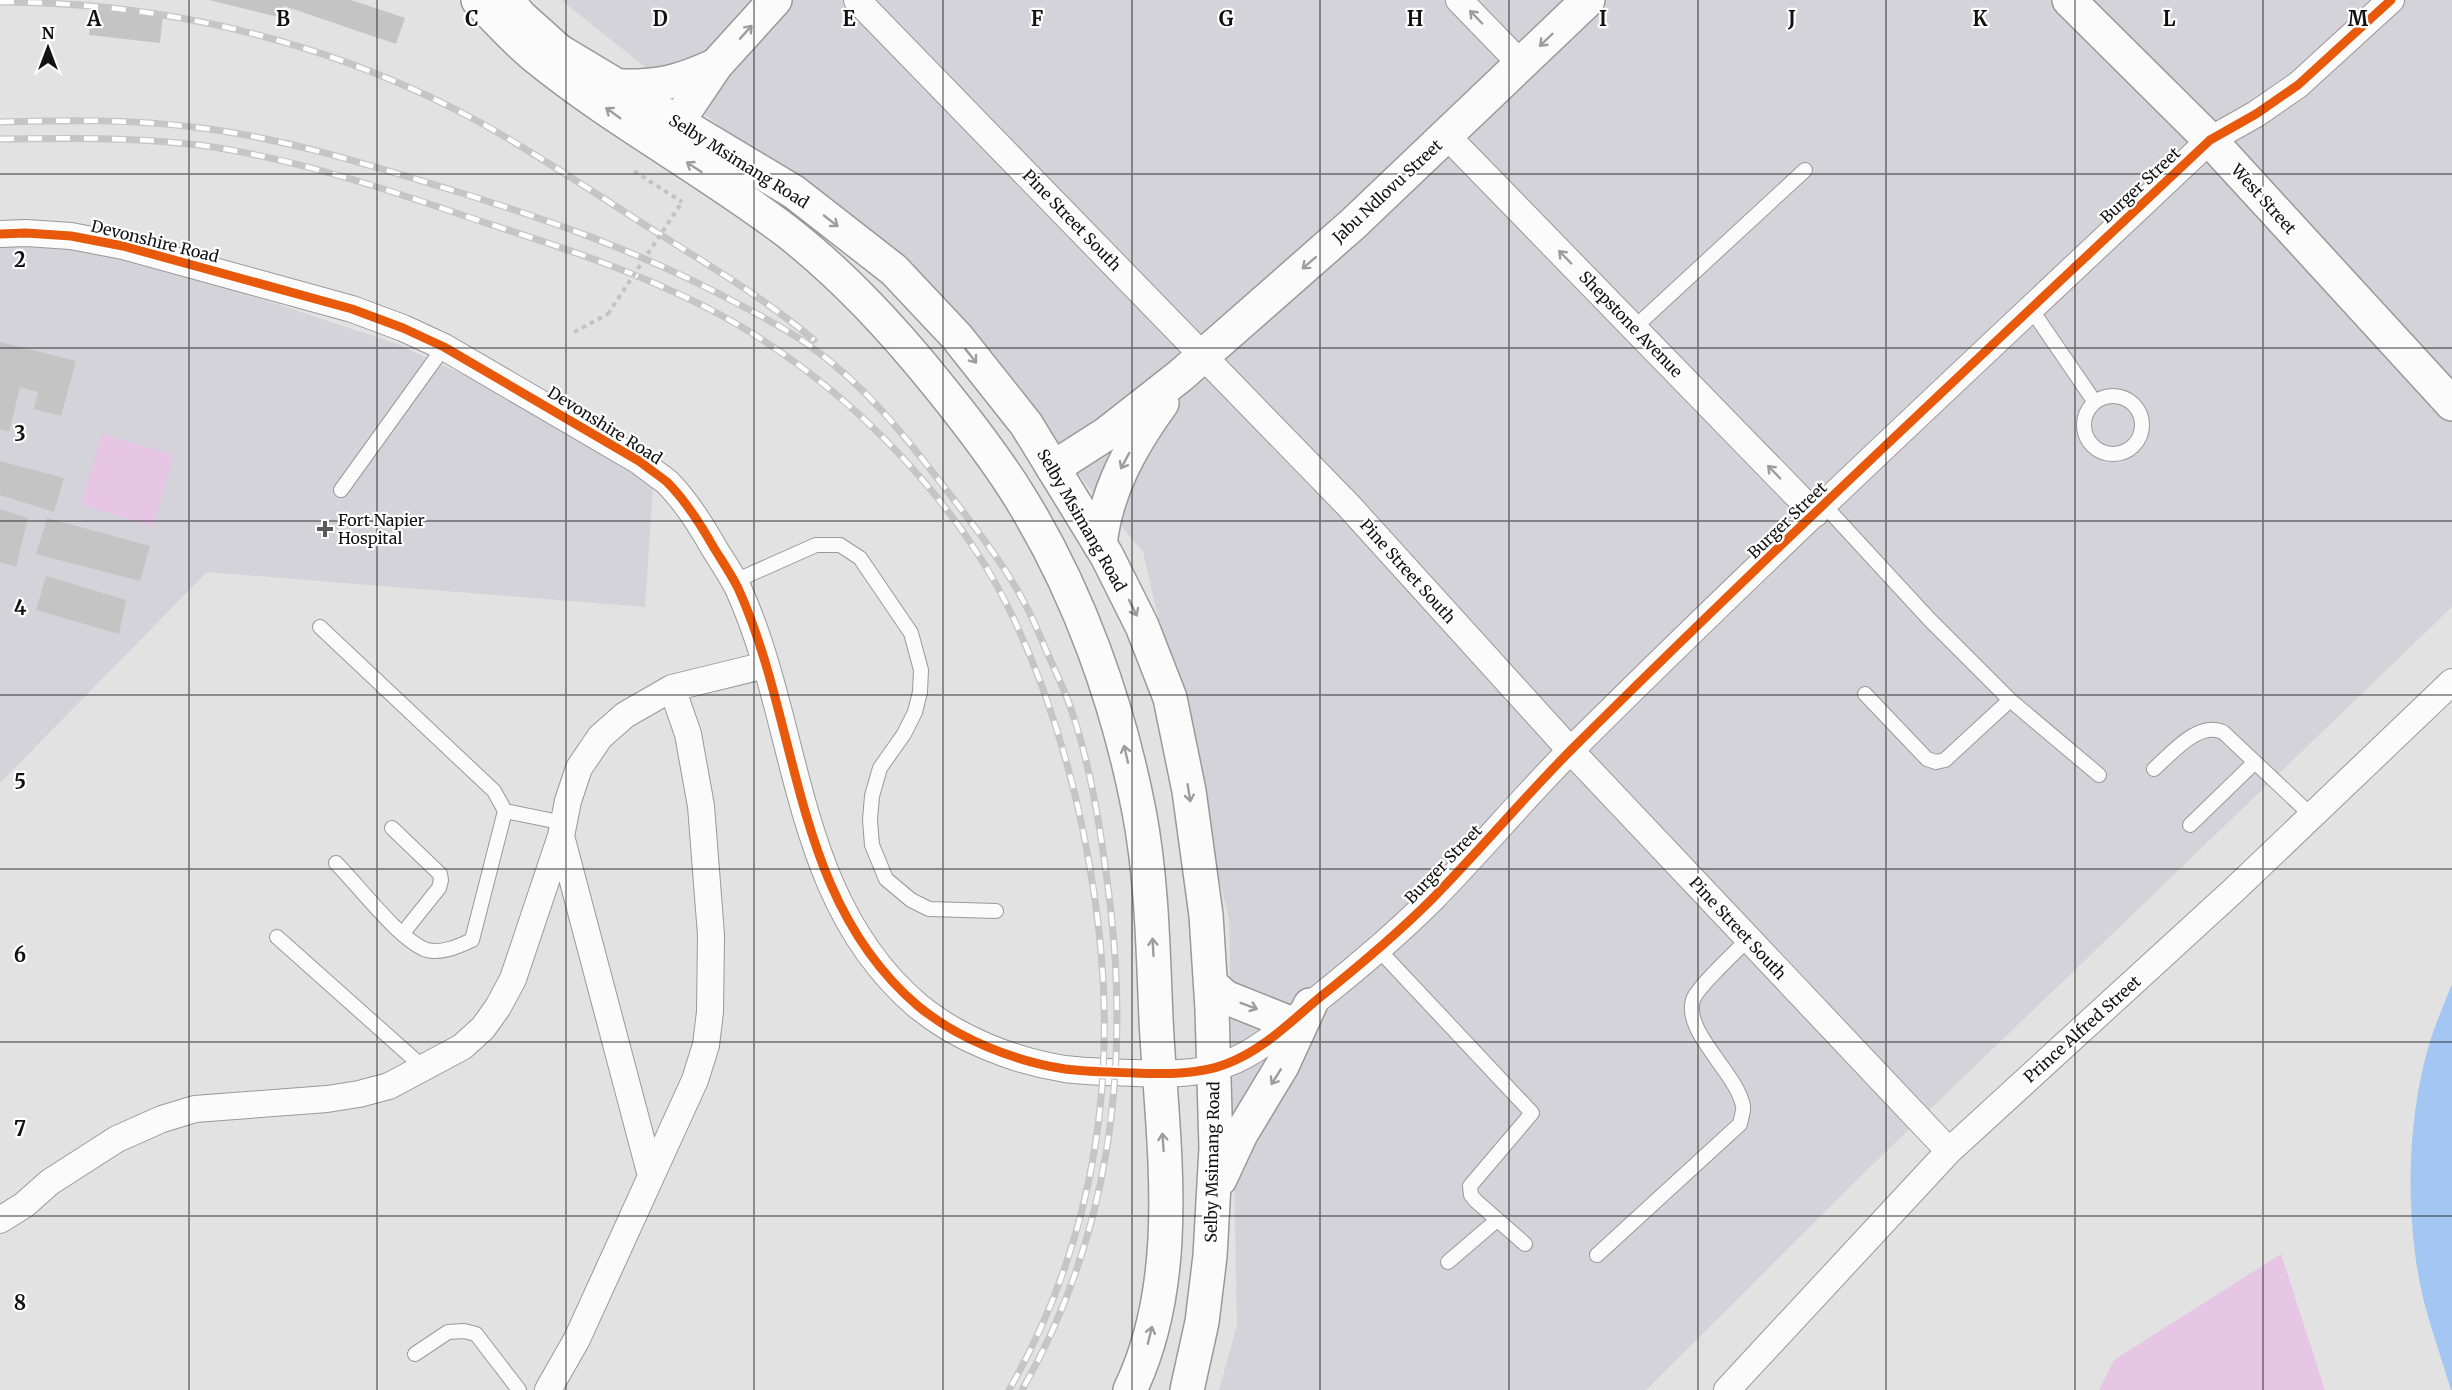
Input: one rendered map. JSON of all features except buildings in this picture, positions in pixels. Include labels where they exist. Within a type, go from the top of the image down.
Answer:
[{"type":"main road","name":"Selby Msimang Road","points":[[478,0],[508,33],[537,58],[669,134],[794,192],[894,270],[957,337],[1026,424],[1100,544],[1142,626],[1170,698],[1189,791],[1206,915],[1216,1148],[1210,1256],[1202,1322],[1187,1390]]},
{"type":"main road","name":"Selby Msimang Road","points":[[507,0],[520,16],[559,51],[618,86],[727,189],[787,232],[855,292],[911,352],[979,436],[1022,500],[1055,561],[1108,690],[1125,747],[1139,812],[1150,889],[1166,1179],[1165,1238],[1158,1299],[1147,1346],[1130,1390]]},
{"type":"main road","points":[[669,134],[716,65],[775,0]]},
{"type":"main road","name":"Jabu Ndlovu Street","points":[[1053,468],[1106,434],[1191,366],[1353,224],[1588,0]]},
{"type":"main road","name":"West Street","points":[[2069,0],[2210,140],[2452,405]]},
{"type":"main road","points":[[618,86],[662,85],[688,78],[716,65]]},
{"type":"main road","name":"Jabu Ndlovu Street","points":[[1100,544],[1105,511],[1115,482],[1144,427],[1191,366]]},
{"type":"main road","points":[[1210,984],[1225,997],[1300,1014],[1282,1066],[1241,1134],[1213,1198]]},
{"type":"street","name":"Pine Street South","points":[[857,0],[1191,366],[1348,505],[1570,751],[1949,1151]]},
{"type":"street","points":[[1460,0],[1521,64]]},
{"type":"street","name":"Burger Street","points":[[1159,1074],[1214,1068],[1262,1046],[1379,950],[1432,899],[1570,751],[1819,509],[2210,140],[2256,114],[2298,84],[2391,0]]},
{"type":"street","name":"Shepstone Avenue","points":[[1446,135],[1634,328],[1819,509]]},
{"type":"street","name":"Devonshire Road","points":[[0,234],[71,236],[123,246],[352,309],[404,328],[444,347],[607,440],[639,461],[668,484],[700,523],[735,581],[766,665],[822,866],[844,916],[860,942],[919,1006],[945,1025],[988,1047],[1027,1061],[1067,1069],[1159,1074]]},
{"type":"street","points":[[0,1220],[24,1205],[50,1182],[117,1139],[162,1119],[195,1109],[327,1099],[359,1094],[389,1086],[425,1069],[462,1047],[483,1028],[498,1007],[513,979],[562,830],[568,801],[579,768],[600,737],[626,715],[672,688],[766,665]]},
{"type":"street","name":"Prince Alfred Street","points":[[1727,1390],[1949,1151],[2234,890],[2452,682]]},
{"type":"street","points":[[548,1390],[577,1340],[695,1080],[705,1045],[712,977],[701,806],[688,734],[672,688]]},
{"type":"street","points":[[562,830],[651,1176]]},
{"type":"lane","points":[[1634,328],[1805,170]]},
{"type":"lane","points":[[2031,309],[2094,401]]},
{"type":"lane","points":[[341,490],[444,347]]},
{"type":"lane","points":[[2112,395],[2130,400],[2136,407],[2141,414],[2142,433],[2132,448],[2114,455],[2096,450],[2085,435],[2084,417],[2094,401],[2112,395]]},
{"type":"lane","points":[[1819,509],[2010,700],[2100,775]]},
{"type":"lane","points":[[735,581],[816,545],[840,545],[860,558],[911,633],[921,670],[920,692],[915,712],[904,734],[880,768],[872,796],[870,820],[872,845],[886,879],[911,900],[929,909],[996,911]]},
{"type":"lane","points":[[320,627],[494,791],[505,811],[562,830]]},
{"type":"lane","points":[[1865,694],[1927,759],[1936,762],[1945,760],[2010,700]]},
{"type":"lane","points":[[2154,769],[2194,735],[2207,729],[2223,732],[2311,815]]},
{"type":"lane","points":[[2190,825],[2255,762]]},
{"type":"lane","points":[[336,863],[408,939],[428,950],[443,951],[458,947],[472,939],[505,811]]},
{"type":"lane","points":[[392,828],[440,874],[441,880],[439,888],[403,933]]},
{"type":"lane","points":[[277,937],[425,1069]]},
{"type":"lane","points":[[1597,1255],[1740,1124],[1743,1109],[1740,1094],[1696,1026],[1691,1012],[1693,998],[1748,939]]},
{"type":"lane","points":[[1379,950],[1532,1113],[1470,1186],[1471,1195],[1525,1244]]},
{"type":"lane","points":[[1448,1262],[1497,1220]]},
{"type":"lane","points":[[415,1354],[448,1332],[464,1331],[476,1334],[519,1390]]},
{"type":"path","points":[[574,332],[608,314],[682,202],[634,171]]},
{"type":"shaded area","points":[[561,0],[2452,0],[2452,607],[1869,1168],[1646,1390],[1219,1390],[1237,1325],[1229,919],[1143,552],[922,287]]},
{"type":"shaded area","name":"Fort Napier Hospital","points":[[0,240],[70,242],[207,281],[397,344],[490,387],[653,485],[645,607],[207,572],[0,783]]},
{"type":"shaded area","points":[[102,434],[174,455],[153,526],[81,505]]},
{"type":"shaded area","points":[[2281,1254],[2325,1390],[2099,1390],[2114,1360]]},
{"type":"water","points":[[2452,984],[2451,1390],[2423,1298],[2417,1266],[2411,1197],[2411,1161],[2413,1126],[2425,1058]]},
{"type":"railway","points":[[0,2],[63,4],[188,19],[309,50],[369,71],[427,96],[483,124],[522,147],[727,277],[772,307],[814,340]]},
{"type":"railway","points":[[0,122],[75,121],[176,125],[266,139],[361,163],[559,225],[694,281],[797,337],[827,359],[864,392],[913,447],[1007,573],[1031,615],[1060,682],[1080,738],[1091,784],[1110,903],[1117,1029],[1114,1092],[1106,1154],[1093,1215],[1075,1274],[1051,1333],[1022,1390]]},
{"type":"railway","points":[[0,139],[124,139],[199,145],[270,158],[374,186],[609,265],[673,291],[705,307],[777,350],[857,413],[929,488],[961,528],[988,571],[1012,615],[1041,684],[1064,754],[1082,826],[1095,900],[1102,964],[1104,1028],[1102,1091],[1094,1153],[1081,1214],[1063,1274],[1039,1332],[1009,1390]]},
{"type":"cycle path","points":[[0,234],[71,236],[123,246],[352,309],[403,328],[444,347],[639,461],[667,482],[681,497],[738,588],[759,641],[804,809],[822,863],[846,915],[877,963],[918,1006],[934,1018],[987,1047],[1007,1054],[1074,1070],[1157,1074],[1192,1072],[1226,1064],[1264,1044],[1391,937],[1432,899],[1556,766],[1731,593],[2210,140],[2256,114],[2298,85],[2391,0]]},
{"type":"place","name":"Fort Napier Hospital","points":[[325,529]]}]
